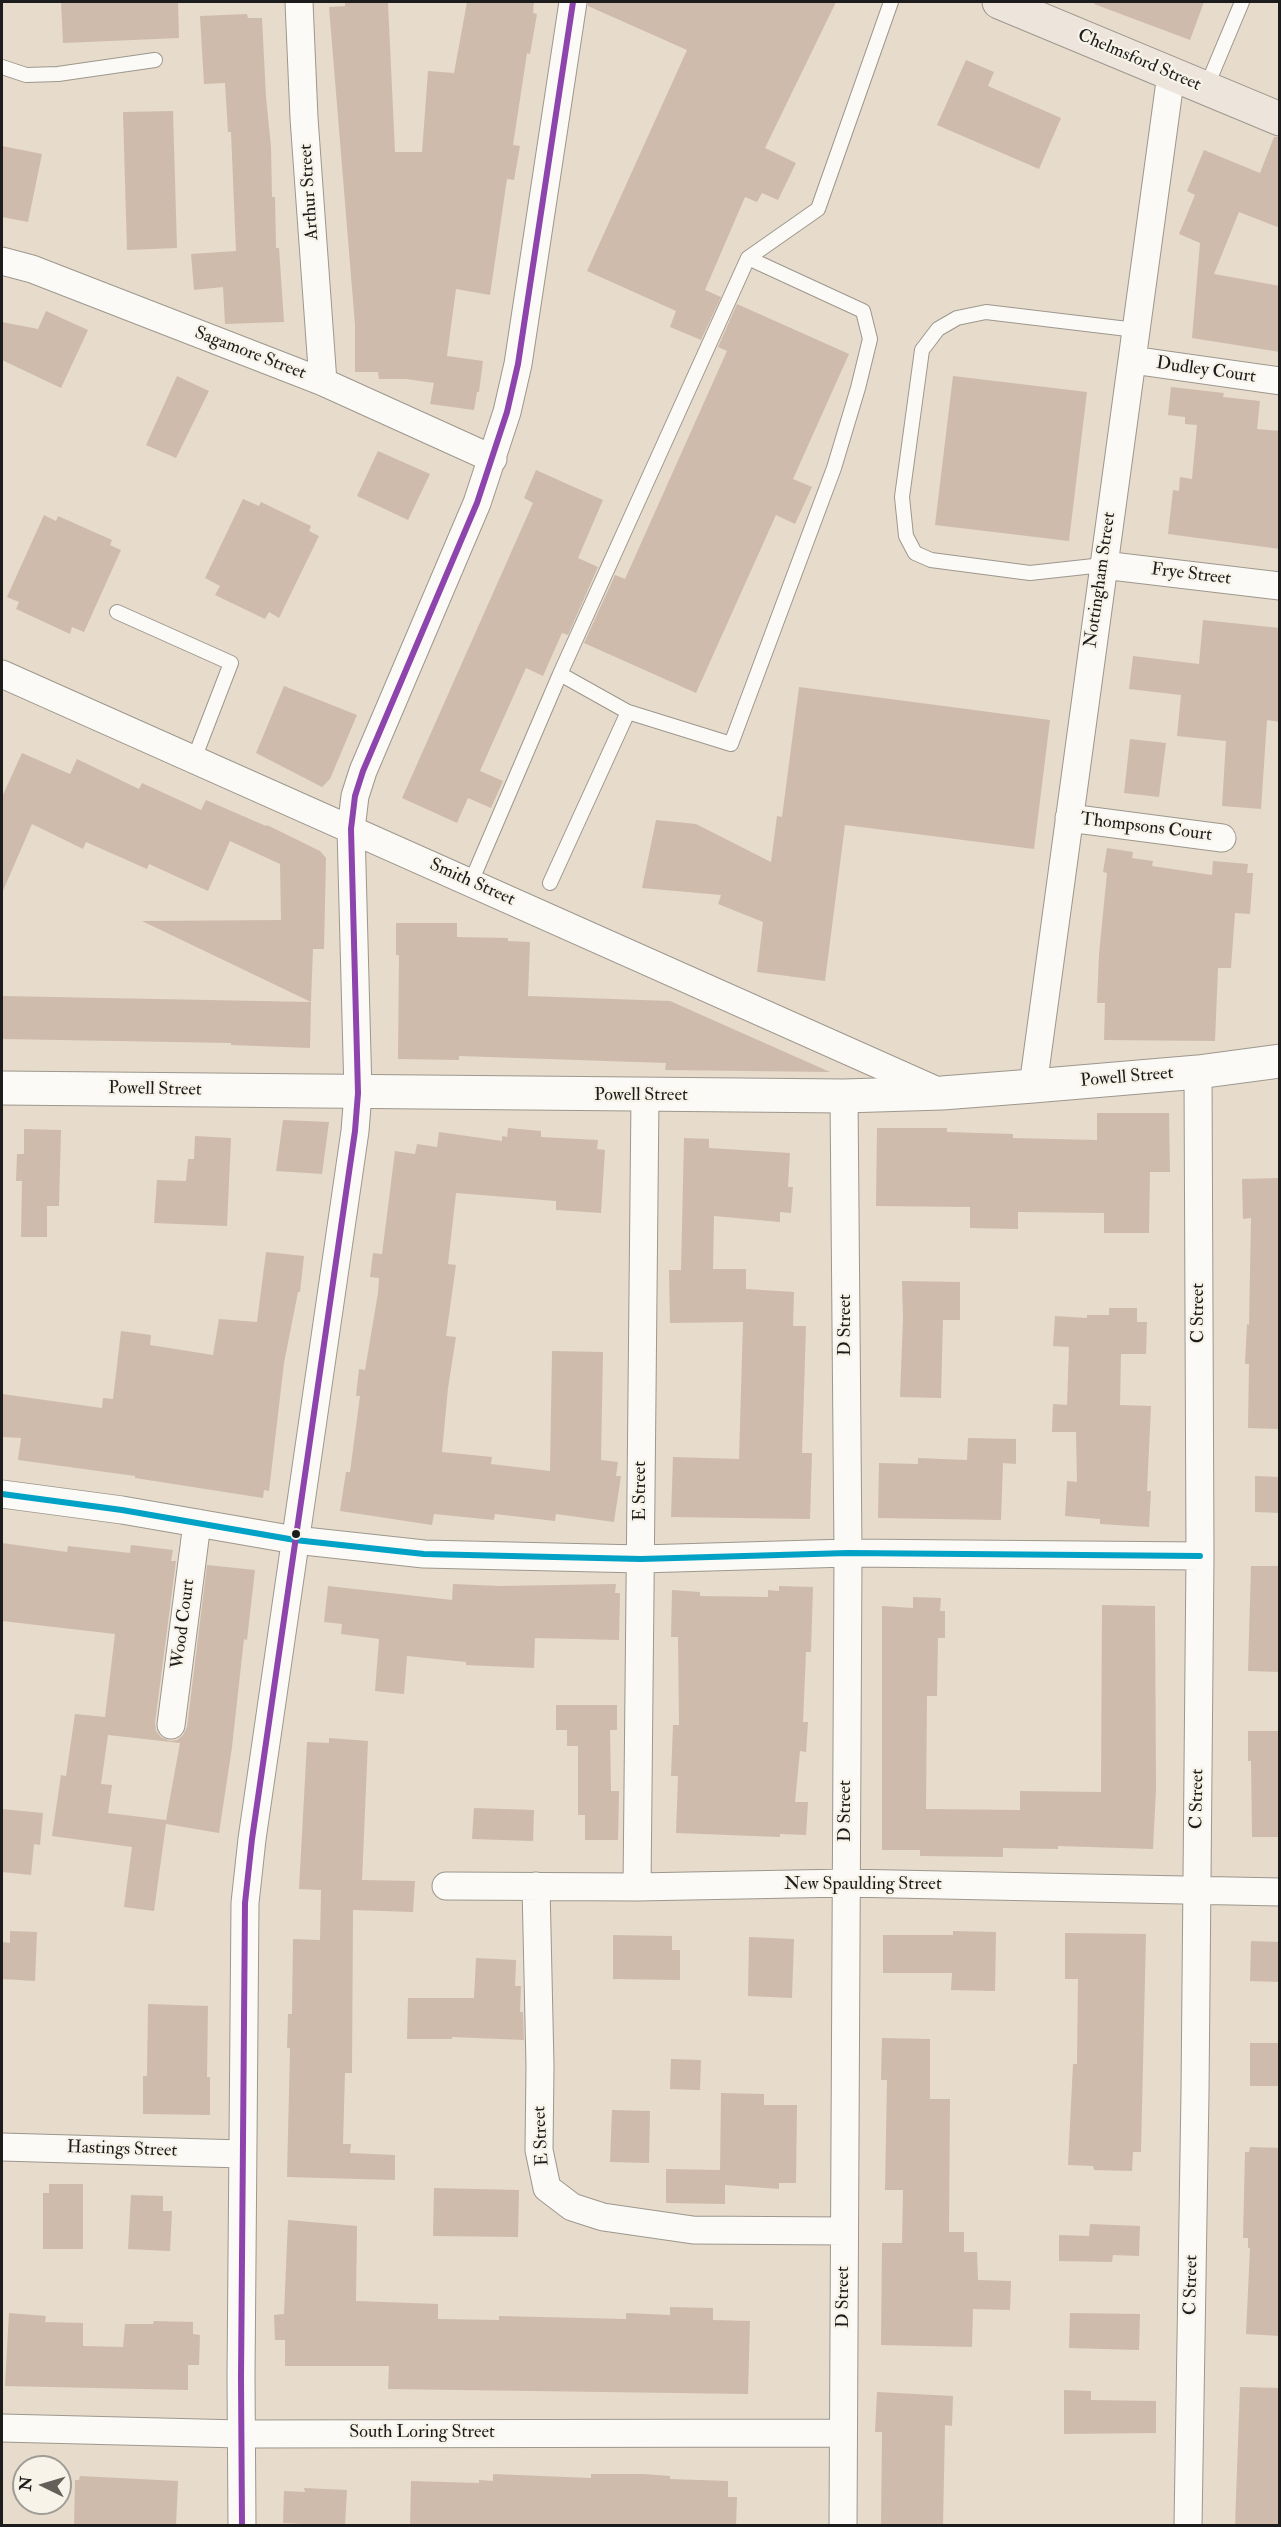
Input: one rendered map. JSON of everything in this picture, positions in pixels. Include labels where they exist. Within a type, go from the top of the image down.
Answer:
[{"type":"main road","name":"Chelmsford Street","points":[[999,2],[1280,119]]},
{"type":"street","name":"Arthur Street","points":[[299,2],[304,118],[323,382]]},
{"type":"street","points":[[242,2526],[240,2434],[245,1903],[355,1131],[358,1093],[351,829],[355,796],[363,771],[472,513],[493,459],[507,412],[518,364],[573,2]]},
{"type":"street","name":"Nottingham Street","points":[[1033,1086],[1171,74]]},
{"type":"street","name":"Sagamore Street","points":[[2,261],[32,269],[323,382],[493,459]]},
{"type":"street","name":"Dudley Court","points":[[1132,360],[1280,381]]},
{"type":"street","name":"Frye Street","points":[[1103,565],[1280,586]]},
{"type":"street","name":"Smith Street","points":[[2,674],[942,1093]]},
{"type":"street","name":"Thompsons Court","points":[[1069,818],[1222,838]]},
{"type":"street","name":"Powell Street","points":[[2,1088],[645,1096],[844,1096],[942,1093],[1033,1086],[1198,1072],[1280,1061]]},
{"type":"street","name":"C Street","points":[[1188,2526],[1200,1556],[1198,1072]]},
{"type":"street","name":"E Street","points":[[637,1887],[645,1096]]},
{"type":"street","name":"D Street","points":[[843,2526],[848,1553],[844,1096]]},
{"type":"street","points":[[2,1494],[122,1510],[296,1540],[424,1554],[641,1559],[848,1553],[1200,1556]]},
{"type":"street","name":"Wood Court","points":[[171,1725],[197,1523]]},
{"type":"street","name":"New Spaulding Street","points":[[446,1886],[637,1887],[846,1883],[1280,1892]]},
{"type":"street","name":"E Street","points":[[536,1886],[540,2066],[539,2150],[547,2188],[572,2206],[603,2217],[693,2230],[844,2231]]},
{"type":"street","name":"Hastings Street","points":[[2,2147],[242,2154]]},
{"type":"street","name":"South Loring Street","points":[[2,2428],[240,2434],[843,2433]]},
{"type":"lane","points":[[471,882],[560,674],[748,258],[818,209],[891,2]]},
{"type":"lane","points":[[1205,88],[1242,2]]},
{"type":"lane","points":[[2,67],[26,75],[58,74],[155,60]]},
{"type":"lane","points":[[560,674],[628,712],[731,744],[834,468],[870,339],[864,311],[748,258]]},
{"type":"lane","points":[[1103,565],[1030,573],[932,560],[915,553],[906,536],[902,497],[922,350],[938,329],[957,318],[977,314],[998,313],[1136,330]]},
{"type":"lane","points":[[117,612],[231,663],[194,759]]},
{"type":"lane","points":[[550,883],[628,712]]},
{"type":"building","points":[[61,2],[178,2],[179,38],[63,43]]},
{"type":"building","points":[[345,2],[388,3],[395,152],[422,152],[428,71],[454,73],[467,2],[534,2],[533,13],[537,14],[530,54],[527,53],[513,145],[520,146],[514,180],[507,179],[490,295],[456,289],[447,356],[483,361],[474,410],[430,404],[434,383],[406,379],[379,379],[378,372],[355,372],[355,325],[329,7],[345,6]]},
{"type":"building","points":[[588,2],[836,2],[765,148],[796,163],[778,200],[762,193],[757,202],[745,197],[705,290],[721,297],[701,340],[670,327],[676,311],[587,271],[687,50],[588,6]]},
{"type":"building","points":[[1095,2],[1204,2],[1190,40],[1094,4]]},
{"type":"building","points":[[247,14],[248,18],[262,18],[272,197],[275,197],[276,248],[279,248],[284,322],[225,324],[223,287],[194,290],[191,254],[236,251],[231,132],[228,132],[225,83],[204,84],[200,16]]},
{"type":"building","points":[[966,60],[994,72],[988,86],[1061,118],[1039,169],[937,125]]},
{"type":"building","points":[[173,111],[177,248],[127,250],[123,112]]},
{"type":"building","points":[[1274,137],[1280,137],[1280,228],[1239,212],[1214,274],[1280,286],[1280,352],[1192,338],[1200,243],[1179,234],[1195,195],[1187,191],[1204,150],[1260,173]]},
{"type":"building","points":[[2,146],[42,154],[28,222],[2,217]]},
{"type":"building","points":[[737,304],[849,354],[793,479],[812,487],[795,524],[776,515],[696,693],[584,643],[615,575],[625,579],[727,351],[718,347]]},
{"type":"building","points":[[46,311],[88,330],[61,388],[2,360],[2,322],[38,329]]},
{"type":"building","points":[[177,376],[209,391],[176,458],[146,445]]},
{"type":"building","points":[[953,376],[1087,392],[1069,541],[935,525]]},
{"type":"building","points":[[1171,387],[1224,393],[1223,397],[1260,401],[1257,429],[1280,431],[1280,549],[1168,534],[1173,490],[1179,491],[1180,477],[1192,479],[1197,425],[1185,424],[1185,417],[1168,415]]},
{"type":"building","points":[[378,451],[430,474],[408,520],[357,496]]},
{"type":"building","points":[[536,470],[603,500],[578,558],[598,567],[568,635],[562,633],[543,676],[526,668],[480,771],[503,781],[491,808],[468,798],[457,823],[402,798],[533,503],[524,498]]},
{"type":"building","points":[[243,499],[259,506],[261,502],[311,526],[309,531],[319,536],[279,618],[269,612],[265,619],[215,595],[220,586],[205,578]]},
{"type":"building","points":[[44,515],[56,521],[58,516],[112,540],[110,545],[121,550],[84,632],[72,627],[70,634],[16,609],[19,602],[7,597]]},
{"type":"building","points":[[1203,620],[1280,628],[1280,722],[1267,720],[1261,809],[1222,806],[1226,741],[1177,736],[1181,695],[1129,689],[1133,656],[1199,664]]},
{"type":"building","points":[[284,686],[357,715],[330,779],[322,787],[256,753]]},
{"type":"building","points":[[799,687],[1050,720],[1034,849],[845,825],[825,981],[757,972],[763,922],[718,904],[721,895],[642,888],[656,820],[696,824],[771,862],[777,816],[782,817]]},
{"type":"building","points":[[1130,739],[1166,743],[1159,797],[1124,793]]},
{"type":"building","points":[[22,753],[70,774],[77,759],[139,789],[142,783],[201,810],[206,800],[267,825],[320,851],[326,858],[324,949],[313,949],[311,1002],[142,921],[281,920],[280,864],[230,841],[208,891],[149,864],[147,869],[86,842],[83,849],[32,824],[2,893],[2,797]]},
{"type":"building","points":[[1107,848],[1133,852],[1132,858],[1153,861],[1152,866],[1212,875],[1213,861],[1248,864],[1247,873],[1253,873],[1250,914],[1235,913],[1231,968],[1218,968],[1215,1041],[1104,1040],[1105,1003],[1097,1003],[1107,873],[1103,872]]},
{"type":"building","points":[[396,923],[457,923],[457,937],[508,938],[508,941],[530,942],[528,996],[670,1001],[830,1072],[665,1070],[666,1063],[459,1056],[459,1060],[398,1059],[399,955],[396,955]]},
{"type":"building","points":[[2,996],[311,1002],[310,1048],[231,1045],[231,1043],[2,1039]]},
{"type":"building","points":[[1097,1113],[1169,1113],[1170,1172],[1150,1172],[1149,1233],[1104,1233],[1104,1213],[1018,1212],[1018,1229],[970,1228],[970,1207],[876,1206],[877,1128],[947,1128],[947,1132],[1013,1134],[1013,1138],[1097,1140]]},
{"type":"building","points":[[283,1120],[329,1122],[322,1174],[276,1171]]},
{"type":"building","points":[[508,1128],[541,1131],[541,1137],[598,1140],[597,1149],[605,1150],[601,1213],[556,1210],[556,1201],[456,1193],[448,1264],[456,1265],[446,1336],[456,1337],[442,1452],[492,1457],[491,1464],[550,1471],[552,1351],[603,1352],[601,1460],[618,1462],[616,1476],[621,1476],[614,1522],[556,1514],[555,1521],[495,1514],[494,1520],[434,1514],[432,1525],[340,1511],[346,1472],[350,1472],[360,1396],[356,1396],[359,1369],[365,1370],[378,1293],[379,1278],[370,1277],[373,1253],[382,1254],[395,1151],[415,1154],[417,1144],[437,1147],[439,1132],[502,1141],[502,1136],[507,1137]]},
{"type":"building","points":[[24,1129],[61,1130],[59,1206],[47,1206],[47,1237],[21,1237],[22,1181],[16,1181],[17,1154],[24,1154]]},
{"type":"building","points":[[195,1136],[231,1138],[227,1226],[154,1223],[157,1180],[186,1181],[188,1159],[194,1159]]},
{"type":"building","points":[[684,1138],[709,1139],[709,1148],[790,1153],[788,1187],[793,1187],[791,1213],[780,1212],[780,1222],[714,1216],[713,1269],[746,1269],[746,1289],[794,1292],[793,1326],[806,1326],[802,1453],[812,1453],[810,1519],[671,1517],[673,1457],[739,1459],[743,1322],[670,1323],[669,1270],[681,1270]]},
{"type":"building","points":[[1280,1178],[1280,1429],[1248,1428],[1249,1364],[1245,1364],[1247,1324],[1249,1325],[1251,1218],[1243,1219],[1242,1179]]},
{"type":"building","points":[[266,1252],[304,1256],[300,1292],[298,1292],[284,1363],[269,1491],[264,1490],[263,1498],[135,1478],[135,1476],[18,1460],[21,1438],[2,1437],[2,1394],[102,1408],[103,1398],[113,1399],[121,1331],[151,1335],[150,1345],[213,1355],[219,1319],[257,1322]]},
{"type":"building","points":[[902,1281],[960,1282],[960,1320],[943,1320],[941,1398],[900,1397]]},
{"type":"building","points":[[1109,1308],[1137,1308],[1137,1322],[1147,1322],[1146,1354],[1121,1354],[1120,1405],[1151,1406],[1147,1491],[1151,1491],[1149,1527],[1100,1524],[1100,1519],[1065,1516],[1067,1481],[1077,1482],[1076,1432],[1052,1432],[1053,1404],[1067,1405],[1069,1347],[1053,1346],[1055,1316],[1087,1318],[1087,1315],[1109,1315]]},
{"type":"building","points":[[968,1438],[1016,1439],[1016,1464],[1003,1463],[1001,1520],[878,1518],[879,1463],[918,1464],[918,1458],[967,1460]]},
{"type":"building","points":[[1255,1476],[1280,1477],[1280,1513],[1255,1512]]},
{"type":"building","points":[[2,1543],[67,1552],[68,1546],[130,1553],[131,1545],[173,1550],[171,1561],[176,1561],[155,1723],[156,1731],[161,1737],[170,1741],[177,1740],[187,1727],[207,1565],[255,1570],[219,1833],[166,1824],[154,1911],[124,1907],[132,1847],[52,1836],[61,1775],[66,1776],[75,1714],[105,1717],[115,1634],[2,1621]],"holes":[[[108,1735],[180,1743],[166,1820],[108,1813],[112,1785],[101,1784]]]},
{"type":"building","points":[[1251,1566],[1280,1566],[1280,1672],[1248,1671]]},
{"type":"building","points":[[453,1584],[500,1586],[616,1584],[615,1593],[620,1593],[619,1640],[535,1638],[534,1668],[466,1665],[466,1662],[407,1656],[404,1694],[375,1691],[379,1639],[341,1634],[342,1624],[324,1622],[328,1586],[452,1600]]},
{"type":"building","points":[[779,1586],[813,1587],[811,1652],[806,1652],[803,1722],[808,1722],[806,1752],[800,1751],[795,1802],[808,1802],[806,1835],[780,1834],[780,1837],[676,1833],[678,1776],[671,1776],[673,1725],[679,1725],[678,1637],[671,1637],[672,1590],[700,1592],[700,1596],[768,1597],[768,1590],[779,1591]]},
{"type":"building","points":[[913,1597],[941,1598],[940,1611],[945,1611],[945,1638],[938,1638],[937,1696],[927,1696],[926,1809],[1020,1810],[1020,1791],[1101,1792],[1102,1605],[1155,1606],[1156,1789],[1153,1849],[1058,1846],[1058,1849],[1003,1848],[1003,1857],[920,1856],[920,1850],[882,1850],[882,1606],[913,1608]]},
{"type":"building","points":[[556,1705],[617,1705],[617,1730],[610,1730],[611,1791],[619,1791],[618,1840],[585,1840],[585,1815],[578,1815],[578,1746],[567,1746],[567,1730],[556,1730]]},
{"type":"building","points":[[1248,1731],[1280,1731],[1280,1837],[1252,1837],[1251,1761],[1248,1761]]},
{"type":"building","points":[[329,1738],[368,1741],[362,1880],[415,1881],[413,1912],[353,1910],[352,2073],[345,2073],[343,2144],[351,2144],[350,2153],[395,2155],[395,2180],[287,2177],[290,2048],[287,2048],[288,2014],[292,2014],[293,1939],[320,1940],[321,1890],[299,1889],[307,1742],[329,1743]]},
{"type":"building","points":[[474,1808],[534,1810],[533,1841],[472,1839]]},
{"type":"building","points":[[2,1809],[43,1813],[40,1845],[34,1844],[31,1875],[2,1872]]},
{"type":"building","points":[[10,1931],[37,1932],[35,1981],[2,1979],[2,1942],[10,1943]]},
{"type":"building","points":[[953,1931],[996,1932],[995,1991],[951,1990],[952,1973],[883,1973],[883,1935],[953,1935]]},
{"type":"building","points":[[1065,1933],[1146,1934],[1141,2152],[1133,2152],[1132,2171],[1094,2170],[1093,2166],[1068,2165],[1073,2064],[1077,2064],[1078,1979],[1065,1979]]},
{"type":"building","points":[[613,1935],[672,1936],[672,1950],[680,1950],[680,1980],[613,1979]]},
{"type":"building","points":[[749,1937],[794,1939],[792,1998],[748,1996]]},
{"type":"building","points":[[1251,1941],[1280,1942],[1280,1982],[1250,1981]]},
{"type":"building","points":[[476,1958],[516,1960],[515,1986],[521,1986],[520,2012],[523,2012],[524,2040],[452,2037],[452,2039],[407,2039],[408,1998],[474,1998]]},
{"type":"building","points":[[148,2004],[208,2006],[207,2077],[210,2077],[210,2115],[143,2114],[143,2076],[147,2076]]},
{"type":"building","points":[[882,2038],[930,2039],[930,2099],[950,2099],[949,2232],[964,2232],[964,2252],[977,2252],[978,2280],[1011,2281],[1010,2310],[973,2309],[972,2347],[881,2345],[882,2243],[902,2243],[903,2190],[885,2190],[887,2080],[881,2080]]},
{"type":"building","points":[[1250,2043],[1280,2043],[1280,2086],[1250,2086]]},
{"type":"building","points":[[671,2059],[701,2060],[700,2090],[670,2089]]},
{"type":"building","points":[[721,2093],[764,2094],[764,2105],[797,2105],[796,2183],[779,2183],[779,2189],[725,2185],[725,2204],[666,2203],[666,2169],[720,2170]]},
{"type":"building","points":[[612,2110],[650,2111],[649,2163],[610,2162]]},
{"type":"building","points":[[1250,2147],[1280,2148],[1280,2336],[1246,2334],[1250,2248],[1248,2248],[1248,2238],[1243,2238],[1245,2152],[1249,2152]]},
{"type":"building","points":[[49,2184],[83,2184],[83,2249],[43,2249],[43,2193],[49,2193]]},
{"type":"building","points":[[434,2188],[519,2190],[518,2237],[433,2236]]},
{"type":"building","points":[[131,2195],[163,2196],[163,2211],[172,2211],[170,2251],[128,2249]]},
{"type":"building","points":[[288,2220],[357,2226],[356,2301],[438,2304],[438,2319],[499,2320],[499,2316],[626,2319],[626,2313],[670,2315],[670,2307],[713,2308],[713,2320],[750,2321],[748,2394],[388,2389],[389,2366],[285,2366],[285,2340],[275,2340],[274,2315],[284,2314]]},
{"type":"building","points":[[1090,2224],[1140,2226],[1139,2256],[1113,2255],[1112,2262],[1059,2261],[1059,2235],[1089,2236]]},
{"type":"building","points":[[9,2313],[46,2316],[45,2322],[83,2323],[83,2346],[123,2347],[125,2324],[153,2324],[154,2321],[193,2322],[193,2334],[200,2335],[199,2365],[188,2365],[188,2390],[5,2386]]},
{"type":"building","points":[[1070,2313],[1140,2314],[1139,2350],[1069,2348]]},
{"type":"building","points":[[1240,2387],[1280,2388],[1280,2526],[1235,2526]]},
{"type":"building","points":[[1064,2390],[1091,2391],[1091,2400],[1156,2401],[1156,2433],[1064,2434]]},
{"type":"building","points":[[877,2392],[953,2396],[952,2426],[945,2425],[943,2526],[881,2526],[882,2432],[875,2432]]},
{"type":"building","points":[[493,2474],[591,2478],[591,2474],[644,2474],[670,2476],[670,2479],[728,2481],[728,2497],[737,2497],[736,2526],[410,2526],[411,2481],[479,2483],[479,2480],[493,2481]]},
{"type":"building","points":[[80,2476],[178,2481],[176,2526],[74,2526],[75,2480],[79,2480]]},
{"type":"building","points":[[304,2488],[347,2490],[345,2526],[283,2523],[284,2491],[305,2492]]},
{"type":"transit line","points":[[242,2526],[245,1903],[252,1839],[355,1131],[358,1093],[351,829],[355,796],[363,771],[477,503],[507,412],[518,364],[573,2]]},
{"type":"transit line","points":[[2,1494],[122,1510],[295,1540],[424,1554],[641,1559],[848,1553],[1200,1556]]}]
